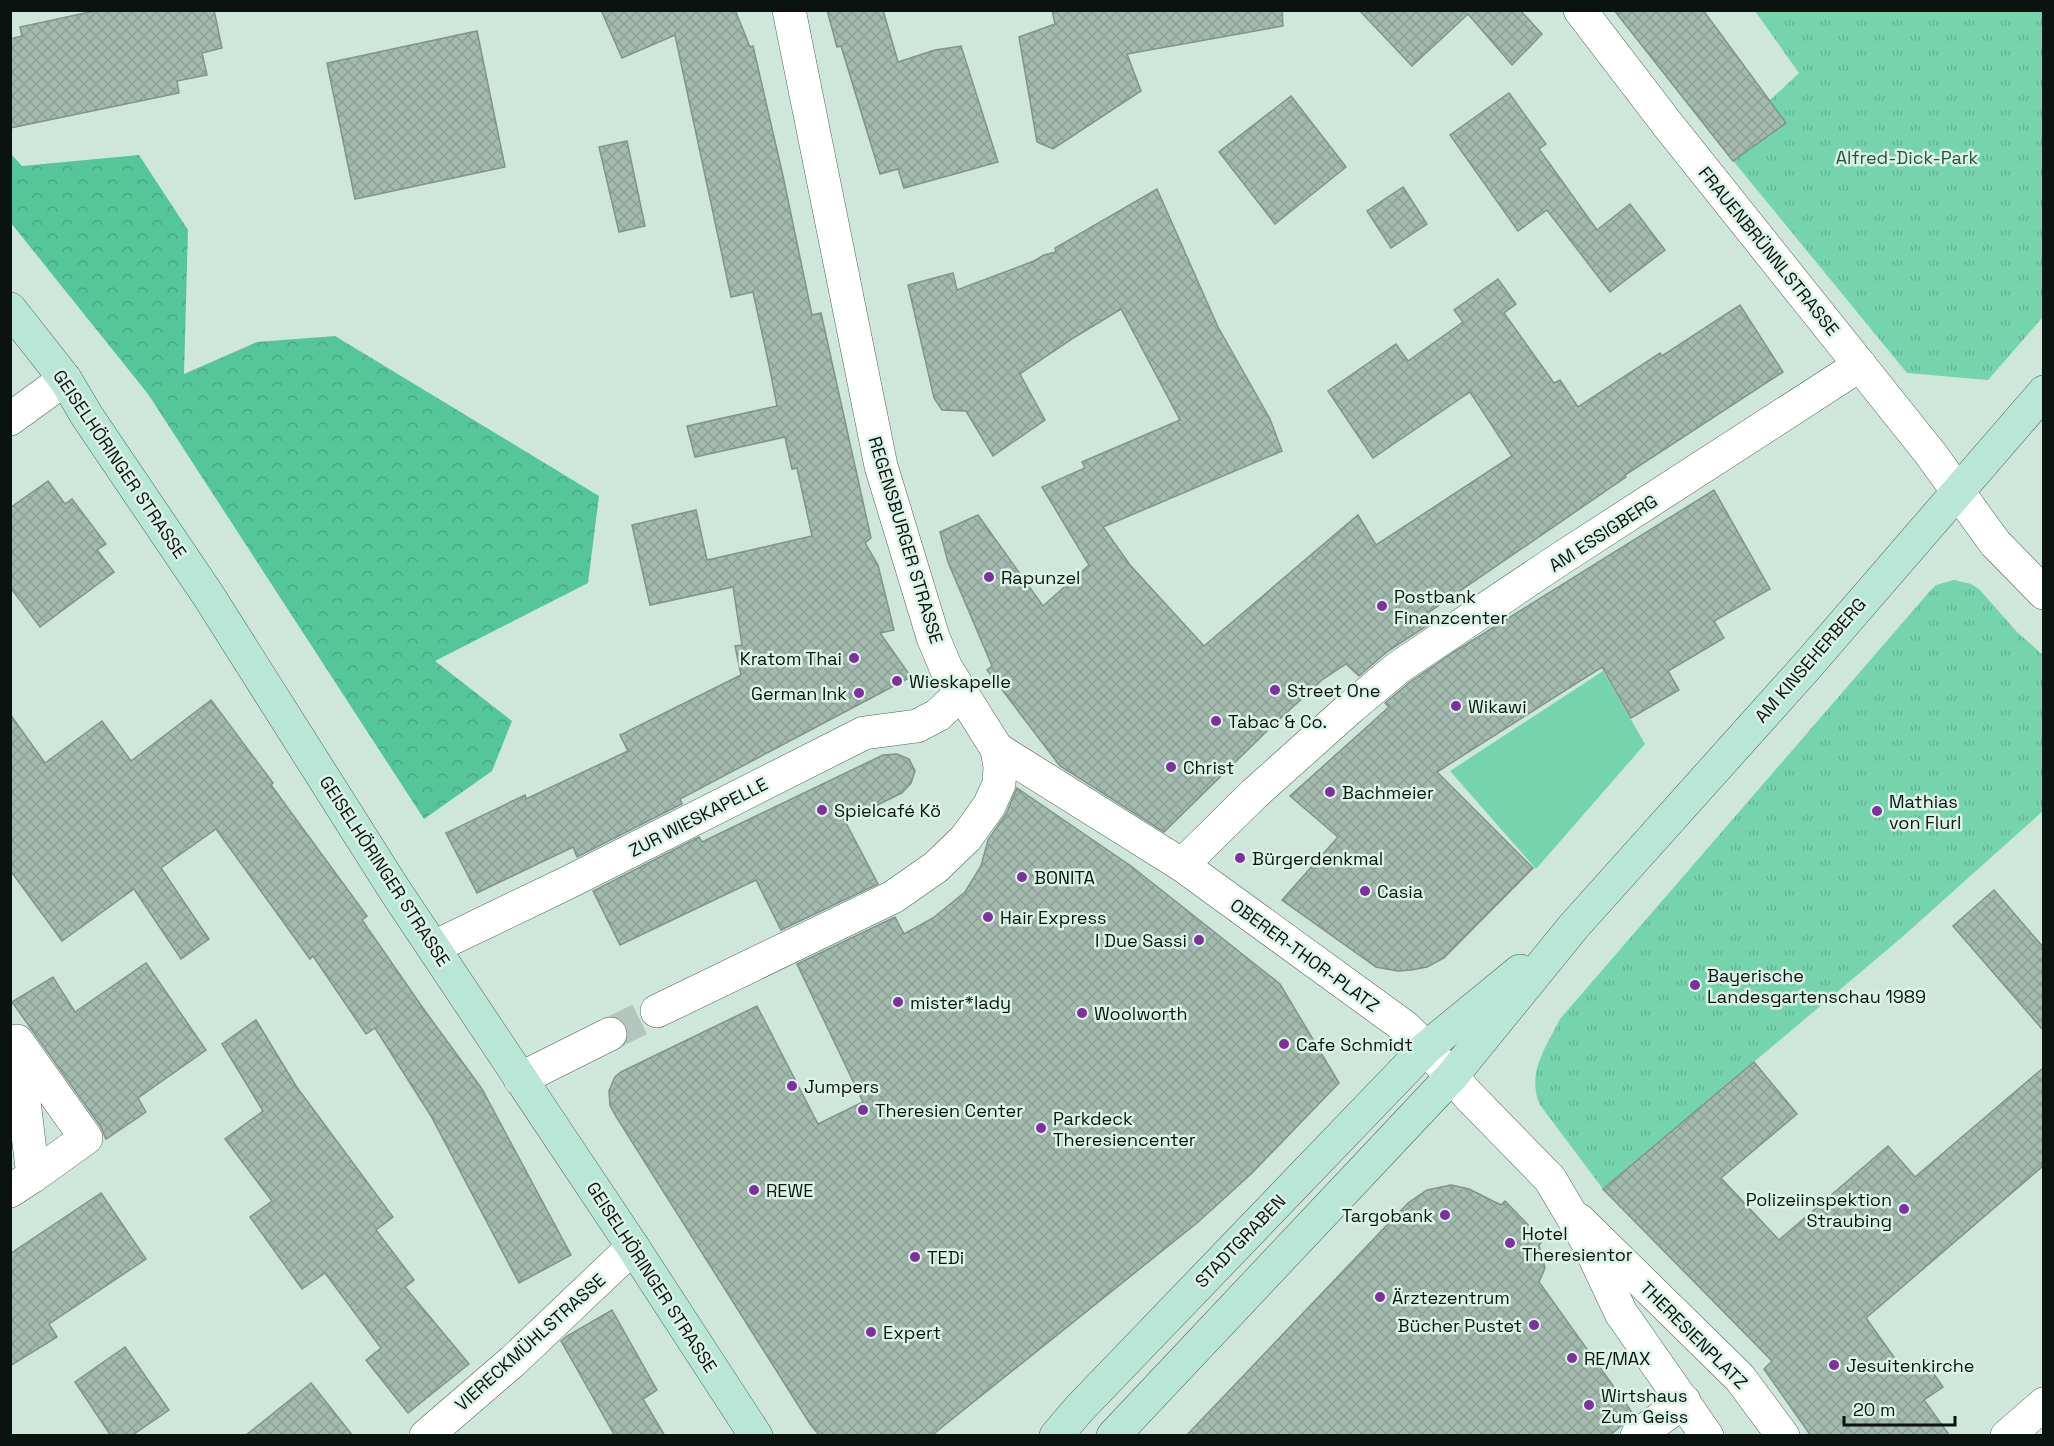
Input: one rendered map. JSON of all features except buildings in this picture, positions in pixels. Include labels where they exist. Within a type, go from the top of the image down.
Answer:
[{"type":"main road","name":"GEISELHÖRINGER STRASSE","points":[[10,309],[65,379],[87,416],[208,595],[394,889],[750,1427]]},
{"type":"main road","name":"AM KINSEHERBERG","points":[[1452,1076],[1574,926],[1808,665],[2043,392]]},
{"type":"main road","name":"AM KINSEHERBERG","points":[[1426,1047],[1574,926]]},
{"type":"main road","name":"STADTGRABEN","points":[[1056,1435],[1426,1047]]},
{"type":"main road","points":[[1113,1436],[1452,1076]]},
{"type":"main road","points":[[750,1427],[775,1436]]},
{"type":"street","name":"REGENSBURGER STRASSE","points":[[657,1011],[893,897],[936,867],[966,838],[989,807],[999,784],[1000,767],[997,749],[946,668],[933,637],[881,466],[789,10]]},
{"type":"street","name":"FRAUENBRÜNNLSTRASSE","points":[[1580,10],[1675,134],[1930,453],[1995,543],[2043,593]]},
{"type":"street","name":"AM ESSIGBERG","points":[[1182,865],[1254,794],[1350,708],[1408,661],[1860,365]]},
{"type":"street","points":[[10,419],[65,379]]},
{"type":"street","name":"ZUR WIESKAPELLE","points":[[434,947],[567,884],[864,733],[917,726],[938,715],[961,693]]},
{"type":"street","name":"OBERER-THOR-PLATZ","points":[[997,749],[1182,865],[1405,1028],[1426,1047]]},
{"type":"street","points":[[520,1079],[610,1034]]},
{"type":"street","points":[[14,1037],[22,1184]]},
{"type":"street","points":[[14,1037],[86,1138],[22,1184]]},
{"type":"street","name":"THERESIENPLATZ","points":[[1426,1047],[1550,1179],[1572,1214],[1621,1313],[1707,1436]]},
{"type":"street","name":"THERESIENPLATZ","points":[[1572,1214],[1740,1378],[1784,1436]]},
{"type":"street","name":"VIERECKMÜHLSTRASSE","points":[[444,1430],[633,1247]]},
{"type":"street","points":[[1637,1436],[1684,1401]]},
{"type":"street","points":[[2007,1436],[2043,1404]]},
{"type":"green space","name":"Alfred-Dick-Park","points":[[1755,11],[2043,11],[2043,317],[1988,380],[1907,373],[1721,146],[1799,73]]},
{"type":"green space","points":[[10,153],[22,166],[139,155],[188,230],[184,374],[257,342],[335,336],[599,496],[588,583],[435,661],[512,721],[492,771],[424,819],[148,394],[11,223]]},
{"type":"green space","points":[[1954,580],[1971,584],[1979,589],[2017,632],[2043,655],[2043,811],[1900,939],[1603,1189],[1540,1105],[1536,1094],[1536,1072],[1560,1019],[1930,591],[1936,585]]},
{"type":"green space","points":[[1603,671],[1645,744],[1536,869],[1450,771]]},
{"type":"tunnel","points":[[610,1034],[657,1011]]},
{"type":"place","name":"Rapunzel","points":[[989,577]]},
{"type":"place","name":"Postbank Finanzcenter","points":[[1382,606]]},
{"type":"place","name":"Kratom Thai","points":[[854,658]]},
{"type":"place","name":"Wieskapelle","points":[[897,681]]},
{"type":"place","name":"Street One","points":[[1275,690]]},
{"type":"place","name":"German Ink","points":[[859,693]]},
{"type":"place","name":"Wikawi","points":[[1456,706]]},
{"type":"place","name":"Tabac & Co.","points":[[1216,721]]},
{"type":"place","name":"Christ","points":[[1171,767]]},
{"type":"place","name":"Bachmeier","points":[[1330,792]]},
{"type":"place","name":"Spielcafé Kö","points":[[822,810]]},
{"type":"place","name":"Mathias von Flurl","points":[[1877,811]]},
{"type":"place","name":"Bürgerdenkmal","points":[[1240,858]]},
{"type":"place","name":"BONITA","points":[[1022,877]]},
{"type":"place","name":"Casia","points":[[1365,891]]},
{"type":"place","name":"Hair Express","points":[[988,917]]},
{"type":"place","name":"I Due Sassi","points":[[1199,940]]},
{"type":"place","name":"Bayerische Landesgartenschau 1989","points":[[1695,985]]},
{"type":"place","name":"mister*lady","points":[[898,1002]]},
{"type":"place","name":"Woolworth","points":[[1082,1013]]},
{"type":"place","name":"Cafe Schmidt","points":[[1284,1044]]},
{"type":"place","name":"Jumpers","points":[[792,1086]]},
{"type":"place","name":"Theresien Center","points":[[863,1110]]},
{"type":"place","name":"Parkdeck Theresiencenter","points":[[1041,1128]]},
{"type":"place","name":"REWE","points":[[754,1190]]},
{"type":"place","name":"Polizeiinspektion Straubing","points":[[1904,1209]]},
{"type":"place","name":"Targobank","points":[[1445,1215]]},
{"type":"place","name":"Hotel Theresientor","points":[[1510,1243]]},
{"type":"place","name":"TEDi","points":[[915,1257]]},
{"type":"place","name":"Ärztezentrum","points":[[1380,1297]]},
{"type":"place","name":"Bücher Pustet","points":[[1534,1325]]},
{"type":"place","name":"Expert","points":[[871,1332]]},
{"type":"place","name":"RE/MAX","points":[[1572,1358]]},
{"type":"place","name":"Jesuitenkirche","points":[[1834,1365]]},
{"type":"place","name":"Wirtshaus Zum Geiss","points":[[1589,1405]]}]
